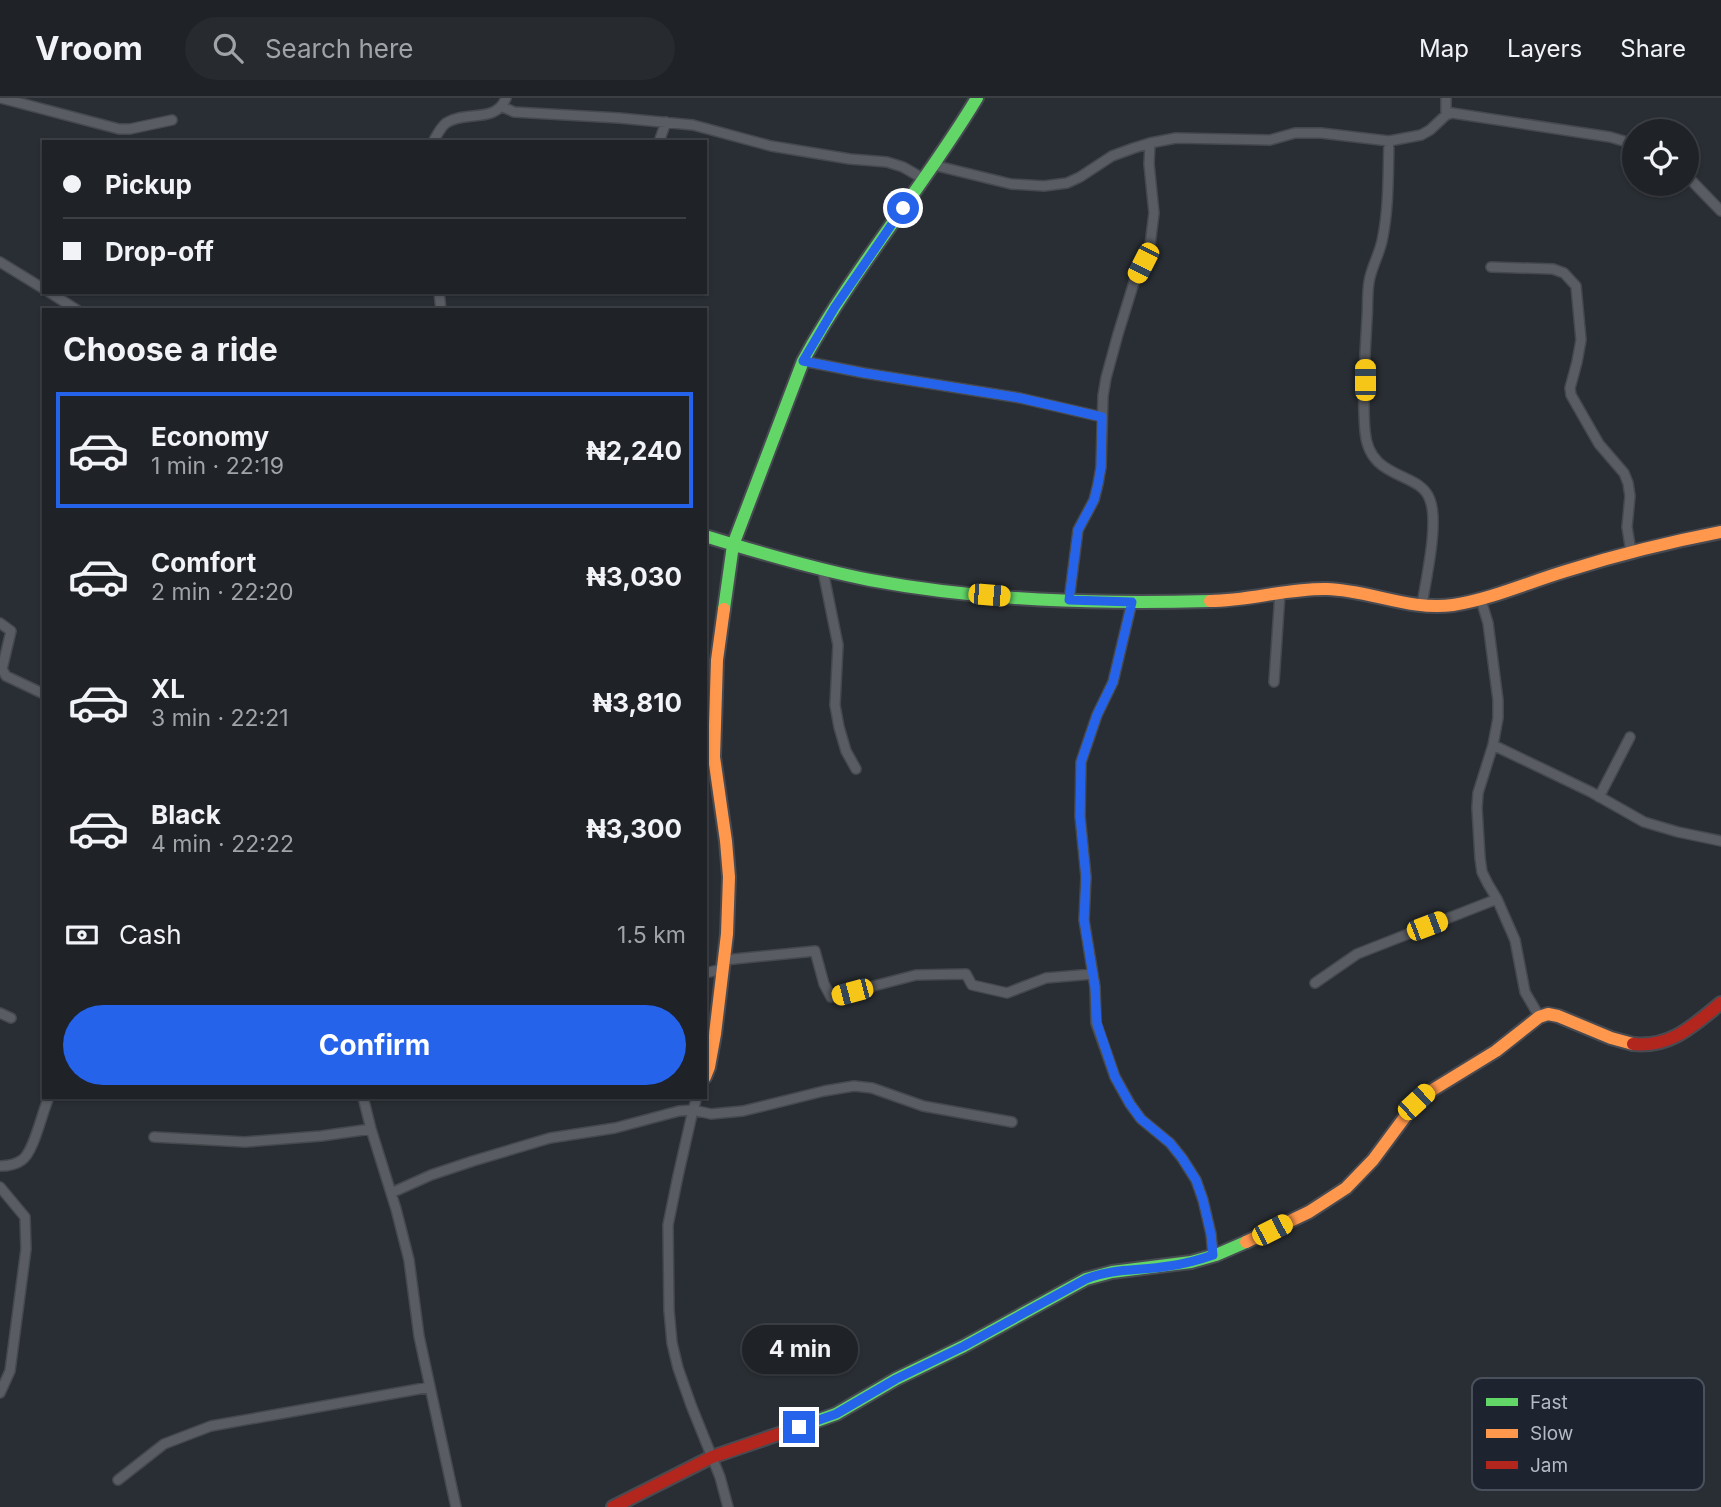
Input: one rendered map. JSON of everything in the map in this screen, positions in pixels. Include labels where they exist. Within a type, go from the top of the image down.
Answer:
[{"type":"street","points":[[1,98],[119,129],[172,120]]},
{"type":"street","points":[[707,1072],[715,1034],[727,934],[729,877],[710,732],[733,545],[803,361],[849,285],[956,135],[976,98]]},
{"type":"street","points":[[1446,98],[1446,115]]},
{"type":"street","points":[[434,140],[440,129],[449,121],[491,113],[504,102],[514,112],[693,125],[783,148],[887,162],[903,167],[924,179]]},
{"type":"street","points":[[933,165],[1011,184],[1044,186],[1067,183],[1112,156],[1150,143],[1176,138],[1270,140],[1295,133],[1321,132],[1389,141],[1421,135],[1452,113],[1571,130],[1622,140]]},
{"type":"street","points":[[660,140],[666,122]]},
{"type":"street","points":[[1389,141],[1383,239],[1368,283],[1364,429],[1370,450],[1377,462],[1422,488],[1431,502],[1434,518],[1422,605]]},
{"type":"street","points":[[1069,600],[1078,530],[1094,500],[1101,467],[1103,396],[1115,344],[1135,279],[1150,245],[1154,213],[1149,164],[1150,143]]},
{"type":"street","points":[[1699,188],[1721,211]]},
{"type":"street","points":[[0,262],[42,288]]},
{"type":"street","points":[[1491,267],[1553,269],[1564,273],[1576,286],[1581,341],[1570,388],[1571,395],[1599,444],[1624,473],[1628,483],[1630,496],[1627,527],[1631,552]]},
{"type":"street","points":[[52,294],[74,308]]},
{"type":"street","points":[[803,361],[1020,398],[1102,417]]},
{"type":"street","points":[[707,537],[823,571],[962,593],[1041,600],[1132,602],[1230,600],[1299,590],[1350,590],[1422,605],[1447,606],[1481,600],[1544,577],[1631,552],[1721,532]]},
{"type":"street","points":[[823,571],[838,645],[835,705],[846,751],[856,769]]},
{"type":"street","points":[[1274,682],[1280,593]]},
{"type":"street","points":[[1481,600],[1488,623],[1498,700],[1493,745],[1480,785],[1477,808],[1482,872],[1515,940],[1525,992],[1539,1016]]},
{"type":"street","points":[[1132,602],[1113,682],[1097,715],[1081,762],[1080,816],[1086,877],[1084,920],[1093,974],[1097,1023],[1115,1077],[1141,1119],[1170,1143],[1196,1180],[1211,1234],[1213,1255]]},
{"type":"street","points":[[0,624],[11,631],[2,669],[6,676],[42,693]]},
{"type":"street","points":[[1599,797],[1630,737]]},
{"type":"street","points":[[1493,745],[1644,822],[1721,841]]},
{"type":"street","points":[[1315,983],[1357,954],[1497,899]]},
{"type":"street","points":[[707,972],[723,965],[815,951],[824,984],[831,998],[916,975],[965,974],[972,985],[1007,993],[1046,978],[1093,974]]},
{"type":"street","points":[[613,1507],[712,1457],[836,1414],[896,1379],[1099,1274],[1170,1266],[1213,1255],[1272,1230],[1339,1193],[1358,1177],[1416,1102],[1427,1092],[1490,1055],[1539,1016],[1558,1016],[1611,1038],[1634,1045],[1652,1046],[1678,1037],[1721,1003]]},
{"type":"street","points":[[0,1013],[11,1018]]},
{"type":"street","points":[[391,1193],[441,1171],[550,1138],[615,1128],[679,1111],[692,1110],[711,1114],[743,1111],[854,1086],[872,1088],[923,1106],[1012,1122]]},
{"type":"street","points":[[0,1166],[11,1166],[21,1161],[29,1152],[47,1099]]},
{"type":"street","points":[[364,1099],[409,1260],[419,1336],[456,1507]]},
{"type":"street","points":[[697,1099],[692,1110],[668,1225],[669,1310],[678,1368],[720,1476],[728,1507]]},
{"type":"street","points":[[154,1137],[245,1142],[371,1129]]},
{"type":"street","points":[[0,1186],[25,1217],[26,1249],[10,1371],[0,1393]]},
{"type":"street","points":[[118,1480],[164,1444],[211,1426],[430,1387]]},
{"type":"traffic: fast","points":[[724,609],[733,545],[803,361],[844,294],[977,98]]},
{"type":"traffic: fast","points":[[707,537],[849,576],[954,593],[1040,600],[1210,601]]},
{"type":"traffic: fast","points":[[802,1426],[836,1414],[896,1379],[964,1346],[1086,1279],[1112,1272],[1191,1262],[1246,1242]]},
{"type":"traffic: slow","points":[[1210,601],[1327,589],[1405,603],[1453,605],[1496,595],[1624,554],[1721,532]]},
{"type":"traffic: slow","points":[[707,1072],[715,1034],[727,934],[729,877],[714,757],[717,660],[724,609]]},
{"type":"traffic: slow","points":[[1246,1242],[1309,1212],[1346,1188],[1373,1160],[1416,1102],[1496,1051],[1539,1017],[1548,1014],[1558,1016],[1633,1044]]},
{"type":"traffic: jam","points":[[1633,1044],[1670,1039],[1691,1027],[1721,1003]]},
{"type":"traffic: jam","points":[[613,1507],[712,1457],[802,1426]]},
{"type":"route","points":[[799,1427],[836,1414],[896,1379],[964,1346],[1086,1279],[1113,1271],[1170,1266],[1213,1255],[1211,1234],[1196,1180],[1170,1143],[1141,1119],[1130,1104],[1115,1077],[1101,1040],[1095,1012],[1095,987],[1083,903],[1086,877],[1080,816],[1081,762],[1097,715],[1113,682],[1132,602],[1069,600],[1078,530],[1094,500],[1098,484],[1102,417],[1020,398],[803,361],[849,285],[903,208]]}]
